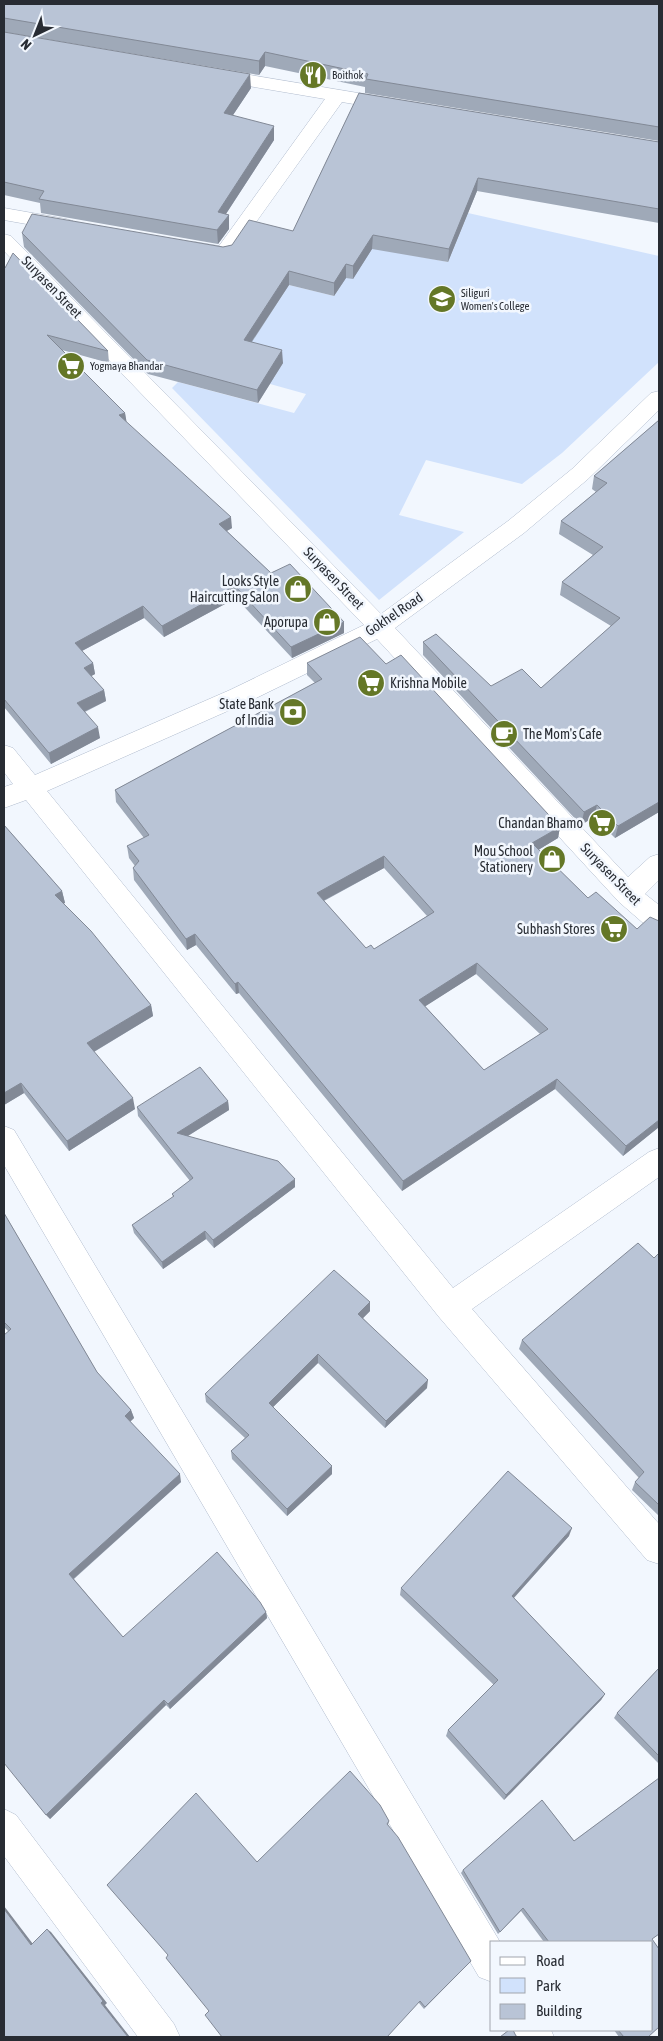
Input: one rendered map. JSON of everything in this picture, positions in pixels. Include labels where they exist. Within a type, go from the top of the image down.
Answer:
[{"type":"street","points":[[200,72],[415,109]]},
{"type":"street","points":[[176,244],[224,253],[337,96]]},
{"type":"street","points":[[4,214],[80,228]]},
{"type":"street","name":"Suryasen Street","points":[[4,240],[380,627],[628,894],[659,921]]},
{"type":"street","name":"Gokhel Road","points":[[4,798],[29,786],[84,765],[239,696],[380,627],[516,527],[573,480],[659,398]]},
{"type":"street","points":[[4,755],[450,1307],[659,1548]]},
{"type":"street","points":[[628,894],[659,864]]},
{"type":"street","points":[[4,1139],[490,1961]]},
{"type":"street","points":[[450,1307],[659,1161]]},
{"type":"street","points":[[4,1827],[161,2037]]},
{"type":"green space","name":"Siliguri Women's College","points":[[468,213],[659,256],[659,362],[562,453],[522,484],[426,460],[399,515],[464,532],[379,600],[172,388],[178,382],[294,413],[306,394],[231,373],[274,378],[282,363],[244,353],[289,285],[334,296],[342,284],[268,228],[448,262]]},
{"type":"building","points":[[4,4],[659,4],[659,127],[366,79],[368,74],[265,52],[259,61],[4,18]]},
{"type":"building","points":[[4,32],[250,74],[224,113],[274,126],[218,212],[229,215],[217,230],[39,199],[44,191],[4,182]]},
{"type":"building","points":[[359,93],[659,142],[659,209],[478,178],[449,249],[373,235],[353,266],[346,264],[334,283],[289,271],[244,340],[282,350],[257,390],[147,360],[22,233],[32,214],[223,247],[232,245],[249,220],[293,231]]},
{"type":"building","points":[[13,253],[108,351],[47,335],[125,413],[119,415],[231,517],[219,524],[271,573],[290,564],[344,622],[291,647],[235,586],[162,626],[143,606],[75,643],[93,663],[84,668],[104,690],[77,703],[98,727],[49,753],[4,699],[4,267]]},
{"type":"building","points":[[659,420],[659,802],[618,826],[597,805],[584,812],[423,642],[436,634],[491,686],[522,669],[541,688],[620,618],[562,582],[603,547],[561,521],[607,483],[594,476]]},
{"type":"building","points":[[360,637],[386,664],[401,655],[560,827],[532,843],[588,898],[596,892],[637,929],[650,917],[659,921],[659,1120],[626,1146],[557,1079],[403,1181],[238,982],[235,984],[195,934],[186,939],[133,868],[139,861],[127,846],[149,835],[115,790],[322,679],[307,663]],"holes":[[[384,856],[434,912],[374,949],[371,945],[366,948],[317,893]],[[477,963],[548,1029],[484,1070],[419,1000]]]},
{"type":"building","points":[[4,825],[62,891],[55,895],[91,931],[151,1005],[87,1043],[133,1098],[67,1141],[21,1083],[4,1093]]},
{"type":"building","points":[[200,1067],[228,1101],[177,1133],[278,1161],[295,1179],[213,1240],[205,1231],[162,1262],[132,1225],[174,1196],[172,1194],[193,1178],[137,1107]]},
{"type":"building","points":[[4,1213],[97,1372],[131,1410],[125,1416],[180,1474],[69,1574],[123,1637],[217,1552],[260,1602],[266,1612],[168,1704],[164,1700],[46,1815],[4,1763],[4,1335],[11,1329],[4,1322]]},
{"type":"building","points":[[638,1243],[654,1258],[659,1253],[659,1505],[635,1482],[644,1472],[522,1340]]},
{"type":"building","points":[[334,1270],[370,1302],[358,1314],[428,1380],[386,1421],[318,1354],[269,1403],[332,1466],[287,1509],[231,1451],[249,1435],[205,1394]]},
{"type":"building","points":[[508,1471],[572,1528],[512,1596],[605,1694],[506,1795],[448,1730],[498,1680],[401,1588]]},
{"type":"building","points":[[659,1668],[659,1756],[617,1713]]},
{"type":"building","points":[[350,1771],[380,1805],[389,1821],[387,1824],[398,1837],[471,1961],[425,2007],[420,2001],[387,2037],[222,2037],[205,2015],[209,2011],[166,1958],[168,1955],[107,1885],[196,1793],[257,1862]]},
{"type":"building","points":[[659,1778],[659,1934],[652,1939],[659,1949],[659,2027],[648,2037],[624,2037],[619,2031],[653,2031],[653,1941],[548,1941],[523,1908],[500,1932],[463,1870],[542,1800],[574,1841]]},
{"type":"building","points":[[4,1909],[31,1945],[47,1929],[103,2001],[101,2003],[128,2037],[4,2037]]},
{"type":"building","points":[[508,2031],[514,2031],[518,2037],[500,2037]]},
{"type":"place","name":"Boithok","points":[[313,75]]},
{"type":"place","name":"Siliguri Women's College","points":[[442,299]]},
{"type":"place","name":"Yogmaya Bhandar","points":[[71,366]]},
{"type":"place","name":"Looks Style Haircutting Salon","points":[[298,589]]},
{"type":"place","name":"Aporupa","points":[[327,622]]},
{"type":"place","name":"Krishna Mobile","points":[[371,683]]},
{"type":"place","name":"State Bank of India","points":[[293,712]]},
{"type":"place","name":"The Mom's Cafe","points":[[504,734]]},
{"type":"place","name":"Chandan Bhamo","points":[[602,823]]},
{"type":"place","name":"Mou School Stationery","points":[[552,859]]},
{"type":"place","name":"Subhash Stores","points":[[614,929]]}]
